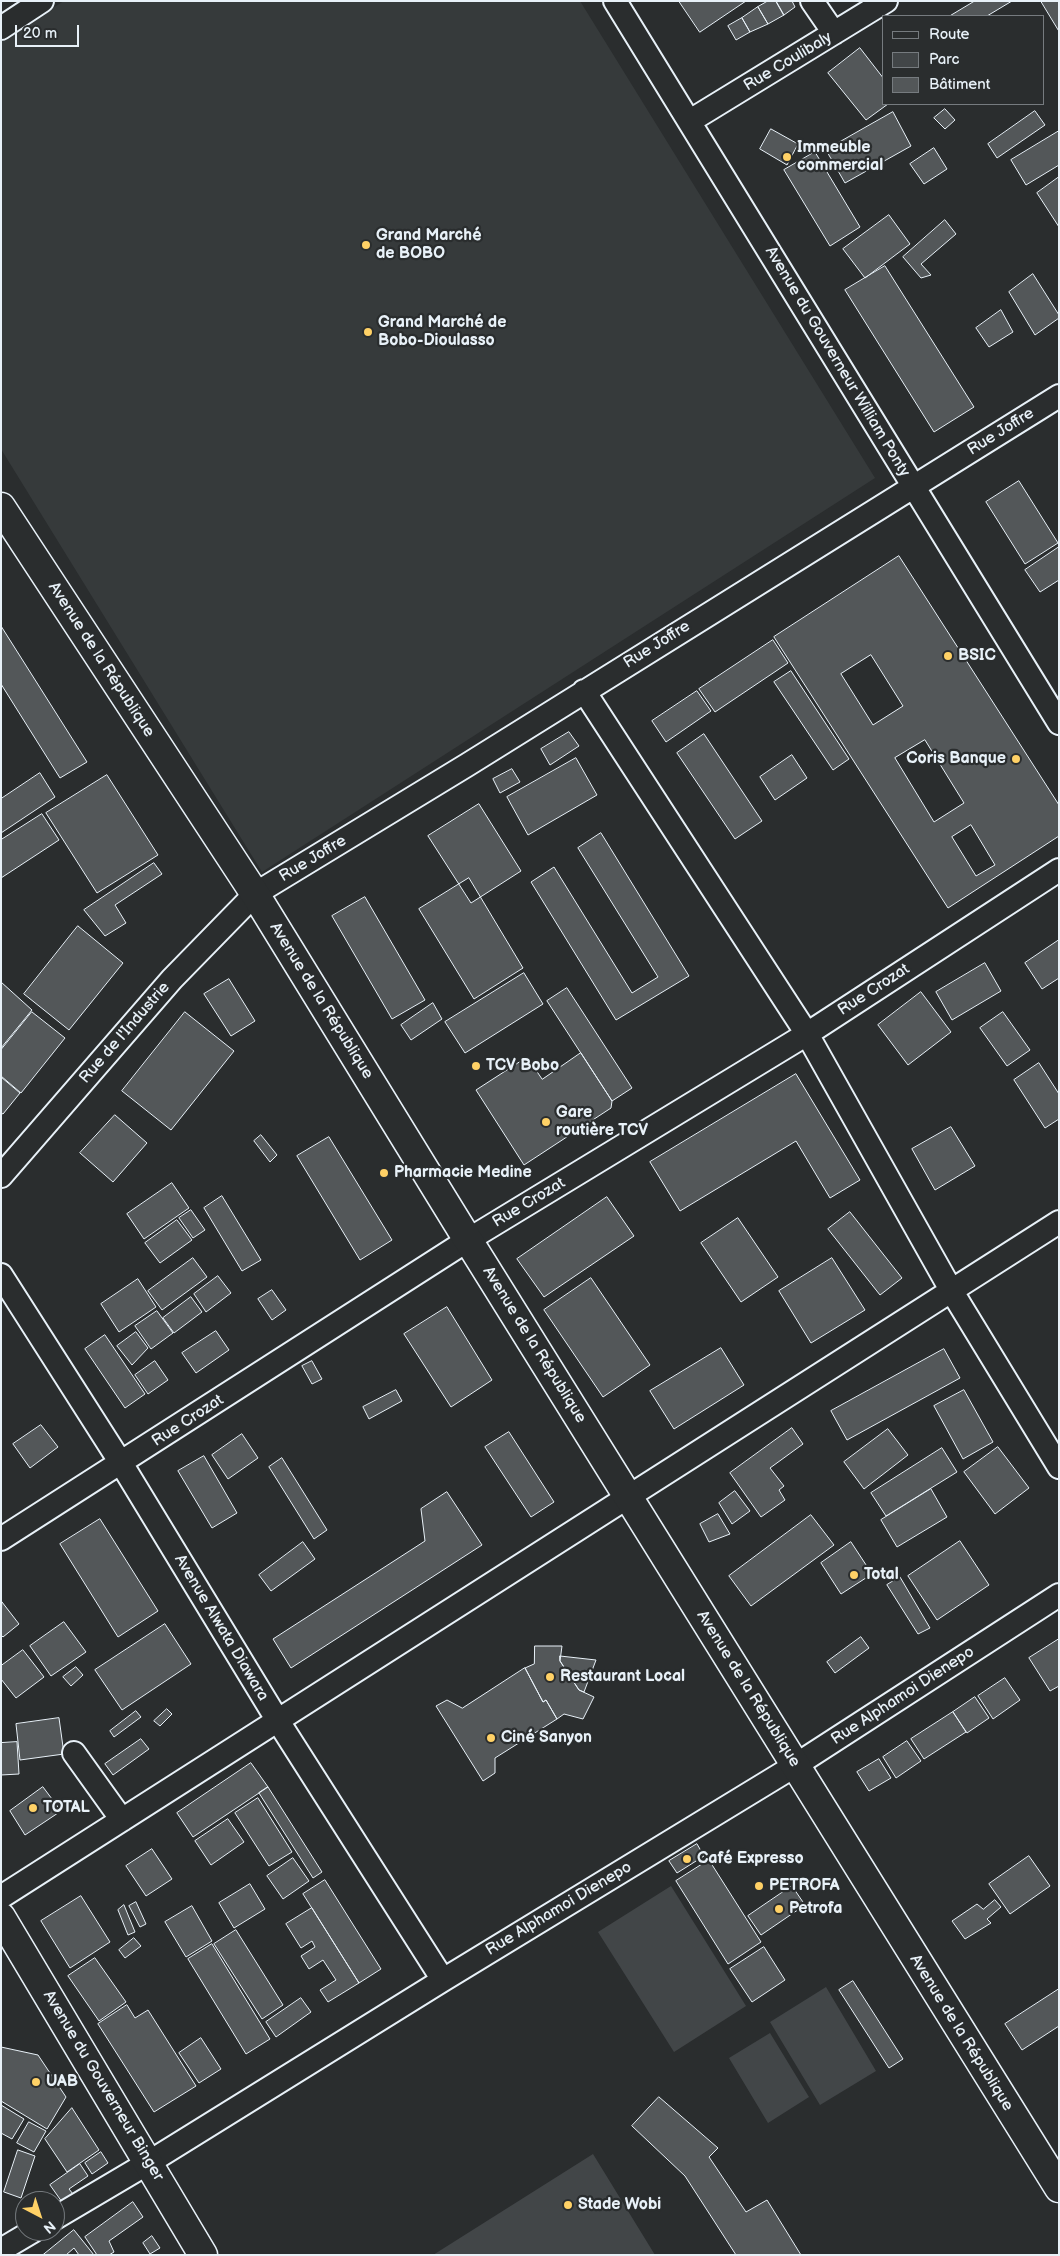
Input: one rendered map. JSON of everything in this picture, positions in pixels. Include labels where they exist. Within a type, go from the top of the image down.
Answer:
[{"type":"street","points":[[1,28],[42,1]]},
{"type":"street","name":"Avenue du Gouverneur William Ponty","points":[[616,1],[1059,723]]},
{"type":"street","points":[[812,1],[834,33]]},
{"type":"street","name":"Rue Coulibaly","points":[[690,121],[886,1]]},
{"type":"street","name":"Rue Joffre","points":[[255,894],[468,765],[1059,396]]},
{"type":"street","name":"Avenue de la République","points":[[1,507],[9,536],[255,894],[468,1240],[1059,2188]]},
{"type":"street","points":[[584,691],[806,1034],[951,1290],[1059,1466]]},
{"type":"street","name":"Rue Crozat","points":[[1,1539],[468,1240],[806,1034],[1059,870]]},
{"type":"street","name":"Rue de l'Industrie","points":[[1,1176],[172,979],[255,894]]},
{"type":"street","points":[[1,1896],[1059,1222]]},
{"type":"street","name":"Avenue Alwata Diawara","points":[[1,1275],[122,1463],[278,1721],[443,1980]]},
{"type":"street","name":"Rue Alphamoi Dienepo","points":[[65,2212],[796,1765],[1059,1595]]},
{"type":"street","points":[[74,1753],[122,1820]]},
{"type":"street","name":"Avenue du Gouverneur Binger","points":[[1,1917],[203,2255]]},
{"type":"street","points":[[1,2250],[16,2241]]},
{"type":"shaded area","name":"Grand Marché de BOBO","points":[[64,1],[580,1],[875,478],[262,872],[1,449],[1,40]]},
{"type":"green space","points":[[671,1886],[746,2006],[674,2052],[598,1932]]},
{"type":"green space","points":[[826,1987],[876,2071],[820,2105],[770,2022]]},
{"type":"green space","points":[[770,2033],[809,2097],[768,2123],[729,2058]]},
{"type":"green space","name":"Stade Wobi","points":[[593,2154],[655,2255],[433,2255]]},
{"type":"building","points":[[679,1],[746,1],[700,32]]},
{"type":"building","points":[[768,1],[776,1],[784,15],[768,24],[758,7]]},
{"type":"building","points":[[776,1],[792,1],[795,7],[784,15]]},
{"type":"building","points":[[975,1],[1012,1],[989,15],[952,15]]},
{"type":"building","points":[[1041,1],[1059,1],[1059,31]]},
{"type":"building","points":[[758,7],[768,24],[750,32],[742,18]]},
{"type":"building","points":[[742,18],[750,32],[736,40],[728,26]]},
{"type":"building","points":[[860,48],[882,76],[882,105],[887,105],[866,120],[828,73]]},
{"type":"building","points":[[945,109],[955,120],[945,129],[934,118]]},
{"type":"building","points":[[1035,111],[1045,125],[997,158],[988,144]]},
{"type":"building","points":[[893,112],[911,146],[845,183],[826,150]]},
{"type":"building","points":[[771,129],[798,144],[787,165],[760,149]]},
{"type":"building","points":[[1059,131],[1059,165],[1026,185],[1011,160]]},
{"type":"building","points":[[934,148],[947,169],[924,184],[910,164]]},
{"type":"building","points":[[815,152],[860,227],[830,246],[784,170]]},
{"type":"building","points":[[1059,177],[1059,227],[1037,193]]},
{"type":"building","points":[[889,215],[910,244],[865,278],[843,249]]},
{"type":"building","points":[[945,220],[956,234],[921,264],[931,275],[921,278],[903,257]]},
{"type":"building","points":[[885,266],[974,407],[934,432],[845,290]]},
{"type":"building","points":[[1033,274],[1059,315],[1059,318],[1035,335],[1009,292]]},
{"type":"building","points":[[1001,310],[1013,332],[989,347],[976,328]]},
{"type":"building","points":[[1019,481],[1058,543],[1025,564],[986,502]]},
{"type":"building","points":[[1059,547],[1059,580],[1040,592],[1025,570]]},
{"type":"building","points":[[899,556],[1059,805],[1059,836],[948,908],[774,637]],"holes":[[[871,655],[903,706],[873,725],[841,674]],[[925,740],[964,803],[934,822],[895,758]],[[971,825],[995,865],[976,876],[952,837]]]},
{"type":"building","points":[[1,626],[87,762],[60,778],[1,684]]},
{"type":"building","points":[[773,640],[788,663],[715,712],[699,689]]},
{"type":"building","points":[[791,671],[849,759],[833,770],[774,682]]},
{"type":"building","points":[[697,691],[711,711],[666,742],[652,721]]},
{"type":"building","points":[[569,732],[579,746],[550,765],[541,749]]},
{"type":"building","points":[[704,734],[762,821],[735,839],[677,753]]},
{"type":"building","points":[[792,755],[807,778],[775,800],[760,777]]},
{"type":"building","points":[[576,758],[597,795],[528,835],[507,797]]},
{"type":"building","points":[[512,769],[520,782],[500,793],[493,779]]},
{"type":"building","points":[[40,773],[55,797],[1,833],[1,799]]},
{"type":"building","points":[[107,775],[158,855],[97,893],[46,813]]},
{"type":"building","points":[[479,804],[521,871],[471,903],[428,836]]},
{"type":"building","points":[[42,814],[59,840],[1,878],[1,840]]},
{"type":"building","points":[[601,833],[689,976],[616,1020],[531,882],[554,867],[632,993],[658,977],[578,848]]},
{"type":"building","points":[[154,863],[162,874],[115,905],[126,923],[105,936],[84,910]]},
{"type":"building","points":[[469,878],[523,968],[474,999],[419,909]]},
{"type":"building","points":[[365,897],[425,1000],[392,1019],[332,916]]},
{"type":"building","points":[[78,926],[123,963],[69,1030],[24,994]]},
{"type":"building","points":[[1059,940],[1059,978],[1042,989],[1025,963]]},
{"type":"building","points":[[985,963],[1001,991],[952,1020],[936,992]]},
{"type":"building","points":[[524,973],[543,1004],[465,1053],[445,1022]]},
{"type":"building","points":[[229,979],[255,1021],[231,1036],[204,994]]},
{"type":"building","points":[[1,982],[32,1010],[1,1048]]},
{"type":"building","points":[[567,988],[632,1088],[612,1101],[547,1001]]},
{"type":"building","points":[[921,992],[951,1032],[908,1065],[878,1025]]},
{"type":"building","points":[[433,1003],[442,1019],[411,1040],[401,1025]]},
{"type":"building","points":[[32,1012],[65,1038],[21,1093],[1,1076],[1,1050]]},
{"type":"building","points":[[185,1012],[234,1051],[171,1130],[122,1091]]},
{"type":"building","points":[[1003,1012],[1030,1050],[1007,1066],[980,1028]]},
{"type":"building","points":[[581,1053],[612,1101],[611,1108],[524,1165],[476,1090],[527,1057],[542,1079]]},
{"type":"building","points":[[1039,1063],[1059,1094],[1059,1119],[1045,1128],[1014,1080]]},
{"type":"building","points":[[796,1074],[860,1180],[830,1198],[796,1141],[680,1211],[650,1162]]},
{"type":"building","points":[[1,1077],[20,1093],[3,1114],[1,1113]]},
{"type":"building","points":[[115,1115],[147,1143],[113,1182],[80,1153]]},
{"type":"building","points":[[951,1127],[975,1166],[935,1190],[912,1149]]},
{"type":"building","points":[[261,1135],[277,1155],[270,1162],[254,1141]]},
{"type":"building","points":[[329,1137],[392,1240],[360,1260],[297,1156]]},
{"type":"building","points":[[172,1183],[189,1208],[144,1239],[127,1214]]},
{"type":"building","points":[[222,1196],[261,1260],[242,1271],[204,1208]]},
{"type":"building","points":[[607,1197],[634,1236],[544,1297],[517,1259]]},
{"type":"building","points":[[191,1210],[205,1230],[193,1238],[179,1218]]},
{"type":"building","points":[[850,1212],[902,1278],[880,1295],[828,1229]]},
{"type":"building","points":[[738,1218],[778,1277],[741,1302],[701,1243]]},
{"type":"building","points":[[177,1220],[192,1240],[160,1263],[145,1243]]},
{"type":"building","points":[[193,1258],[207,1277],[162,1310],[148,1291]]},
{"type":"building","points":[[832,1258],[865,1310],[811,1343],[779,1291]]},
{"type":"building","points":[[218,1276],[231,1293],[206,1312],[194,1294]]},
{"type":"building","points":[[591,1278],[650,1365],[603,1397],[544,1310]]},
{"type":"building","points":[[138,1279],[156,1307],[119,1332],[101,1304]]},
{"type":"building","points":[[272,1290],[286,1310],[272,1320],[258,1299]]},
{"type":"building","points":[[191,1297],[202,1312],[174,1333],[163,1318]]},
{"type":"building","points":[[447,1307],[492,1380],[451,1407],[404,1334]]},
{"type":"building","points":[[157,1311],[173,1333],[151,1349],[135,1326]]},
{"type":"building","points":[[216,1331],[229,1350],[196,1373],[182,1353]]},
{"type":"building","points":[[136,1332],[148,1348],[132,1365],[117,1346]]},
{"type":"building","points":[[105,1335],[145,1394],[125,1408],[85,1349]]},
{"type":"building","points":[[721,1348],[744,1385],[674,1429],[650,1391]]},
{"type":"building","points":[[944,1349],[960,1378],[847,1440],[831,1411]]},
{"type":"building","points":[[155,1361],[168,1380],[148,1394],[135,1375]]},
{"type":"building","points":[[312,1361],[322,1379],[312,1384],[302,1366]]},
{"type":"building","points":[[396,1390],[402,1401],[369,1419],[363,1407]]},
{"type":"building","points":[[964,1390],[993,1442],[963,1459],[934,1406]]},
{"type":"building","points":[[41,1425],[58,1447],[30,1468],[13,1444]]},
{"type":"building","points":[[792,1428],[803,1444],[770,1468],[784,1486],[779,1490],[785,1500],[761,1517],[730,1473]]},
{"type":"building","points":[[888,1429],[908,1455],[864,1489],[844,1462]]},
{"type":"building","points":[[509,1432],[554,1502],[531,1517],[485,1447]]},
{"type":"building","points":[[242,1434],[258,1458],[228,1479],[212,1455]]},
{"type":"building","points":[[998,1447],[1029,1488],[995,1514],[964,1472]]},
{"type":"building","points":[[942,1448],[957,1472],[886,1516],[871,1493]]},
{"type":"building","points":[[204,1456],[237,1513],[212,1528],[178,1471]]},
{"type":"building","points":[[282,1458],[327,1530],[314,1539],[269,1467]]},
{"type":"building","points":[[931,1489],[947,1517],[897,1547],[881,1520]]},
{"type":"building","points":[[735,1491],[750,1511],[732,1524],[719,1503]]},
{"type":"building","points":[[447,1492],[482,1545],[291,1668],[273,1639],[425,1541],[421,1509]]},
{"type":"building","points":[[718,1514],[730,1534],[709,1542],[700,1524]]},
{"type":"building","points":[[811,1515],[834,1545],[751,1606],[729,1576]]},
{"type":"building","points":[[100,1519],[158,1611],[118,1637],[60,1544]]},
{"type":"building","points":[[960,1541],[989,1585],[937,1620],[908,1576]]},
{"type":"building","points":[[303,1542],[315,1559],[271,1591],[259,1575]]},
{"type":"building","points":[[851,1542],[872,1574],[841,1594],[821,1563]]},
{"type":"building","points":[[900,1577],[930,1628],[918,1634],[887,1585]]},
{"type":"building","points":[[2,1602],[19,1624],[3,1637],[1,1635]]},
{"type":"building","points":[[64,1622],[86,1652],[51,1676],[30,1646]]},
{"type":"building","points":[[165,1624],[191,1664],[122,1710],[95,1670]]},
{"type":"building","points":[[861,1637],[869,1648],[835,1673],[827,1662]]},
{"type":"building","points":[[1059,1639],[1059,1686],[1050,1691],[1029,1658]]},
{"type":"building","name":"Restaurant Local","points":[[535,1646],[562,1646],[560,1661],[579,1690],[594,1697],[583,1719],[564,1714],[557,1719],[546,1700],[543,1702],[525,1668],[534,1664]]},
{"type":"building","points":[[23,1650],[44,1677],[16,1698],[1,1679],[1,1666]]},
{"type":"building","name":"Ciné Sanyon","points":[[560,1656],[596,1660],[584,1692],[579,1690],[560,1661]]},
{"type":"building","points":[[76,1667],[83,1675],[71,1686],[63,1677]]},
{"type":"building","name":"Ciné Sanyon","points":[[525,1668],[543,1702],[546,1700],[557,1719],[495,1758],[495,1773],[483,1781],[436,1706],[447,1700],[462,1708]]},
{"type":"building","points":[[1005,1678],[1020,1700],[993,1719],[978,1696]]},
{"type":"building","points":[[975,1697],[989,1718],[967,1733],[953,1712]]},
{"type":"building","points":[[167,1709],[172,1714],[160,1726],[154,1721]]},
{"type":"building","points":[[136,1711],[141,1717],[114,1737],[110,1731]]},
{"type":"building","points":[[953,1712],[966,1732],[924,1759],[911,1739]]},
{"type":"building","points":[[59,1718],[64,1754],[20,1760],[16,1724]]},
{"type":"building","points":[[141,1739],[149,1749],[113,1775],[105,1764]]},
{"type":"building","points":[[907,1741],[921,1761],[896,1778],[883,1757]]},
{"type":"building","points":[[17,1742],[19,1774],[1,1775],[1,1743]]},
{"type":"building","points":[[879,1759],[891,1778],[869,1791],[857,1772]]},
{"type":"building","points":[[251,1763],[268,1787],[193,1837],[177,1813]]},
{"type":"building","points":[[43,1787],[61,1811],[25,1835],[10,1811]]},
{"type":"building","points":[[268,1787],[322,1872],[313,1878],[259,1793]]},
{"type":"building","points":[[258,1798],[292,1852],[269,1866],[235,1813]]},
{"type":"building","points":[[228,1819],[244,1842],[211,1865],[195,1841]]},
{"type":"building","name":"Café Expresso","points":[[697,1844],[704,1856],[677,1873],[669,1861]]},
{"type":"building","points":[[152,1849],[172,1879],[146,1896],[126,1866]]},
{"type":"building","points":[[1029,1856],[1050,1886],[1010,1914],[989,1884]]},
{"type":"building","points":[[293,1858],[309,1881],[283,1899],[267,1876]]},
{"type":"building","points":[[709,1860],[761,1942],[728,1964],[676,1881]]},
{"type":"building","points":[[325,1880],[381,1969],[359,1983],[303,1894]]},
{"type":"building","points":[[250,1884],[265,1909],[234,1928],[219,1903]]},
{"type":"building","name":"Petrofa","points":[[792,1886],[805,1905],[761,1935],[748,1916]]},
{"type":"building","points":[[81,1896],[110,1942],[70,1968],[41,1921]]},
{"type":"building","points":[[995,1900],[1001,1907],[987,1919],[991,1923],[965,1939],[952,1921],[977,1904],[983,1909]]},
{"type":"building","points":[[136,1902],[146,1924],[140,1927],[129,1906]]},
{"type":"building","points":[[124,1905],[135,1932],[128,1935],[118,1910]]},
{"type":"building","points":[[192,1906],[212,1941],[186,1957],[165,1922]]},
{"type":"building","points":[[312,1908],[359,1983],[328,2002],[320,1990],[336,1980],[323,1960],[309,1969],[301,1956],[315,1947],[312,1941],[301,1948],[286,1924]]},
{"type":"building","points":[[236,1930],[283,2005],[262,2019],[214,1944]]},
{"type":"building","points":[[134,1938],[141,1946],[125,1958],[119,1950]]},
{"type":"building","points":[[212,1944],[270,2039],[246,2054],[188,1959]]},
{"type":"building","points":[[764,1947],[785,1980],[752,2002],[730,1969]]},
{"type":"building","points":[[95,1958],[126,2002],[99,2021],[68,1976]]},
{"type":"building","points":[[853,1981],[903,2059],[889,2068],[839,1990]]},
{"type":"building","points":[[1059,1989],[1059,2026],[1022,2050],[1005,2024]]},
{"type":"building","points":[[301,1998],[311,2012],[276,2037],[266,2022]]},
{"type":"building","points":[[127,2005],[135,2018],[148,2010],[196,2086],[154,2112],[98,2024]]},
{"type":"building","points":[[201,2038],[221,2069],[199,2083],[179,2053]]},
{"type":"building","points":[[1,2047],[38,2055],[66,2097],[47,2129],[1,2101]]},
{"type":"building","points":[[659,2097],[718,2148],[709,2157],[746,2212],[767,2200],[801,2255],[736,2255],[685,2176],[632,2126]]},
{"type":"building","points":[[1,2105],[24,2119],[12,2139],[1,2133]]},
{"type":"building","points":[[72,2108],[99,2150],[67,2172],[45,2139]]},
{"type":"building","points":[[29,2122],[46,2131],[34,2152],[17,2143]]},
{"type":"building","points":[[18,2150],[35,2156],[23,2191],[15,2191],[15,2196],[4,2192]]},
{"type":"building","points":[[101,2152],[108,2163],[92,2174],[85,2163]]},
{"type":"building","points":[[80,2164],[88,2176],[69,2189],[73,2194],[65,2200],[65,2191],[54,2191],[50,2185]]},
{"type":"building","points":[[133,2202],[143,2217],[109,2241],[114,2252],[109,2255],[97,2255],[85,2237]]},
{"type":"building","points":[[74,2230],[94,2255],[79,2255],[74,2248],[66,2255],[43,2255],[60,2241],[65,2241],[65,2237]]},
{"type":"building","points":[[152,2236],[160,2248],[150,2254],[143,2243]]},
{"type":"place","name":"Immeuble commercial","points":[[787,157]]},
{"type":"place","name":"Grand Marché de BOBO","points":[[366,245]]},
{"type":"place","name":"Grand Marché de Bobo-Dioulasso","points":[[368,332]]},
{"type":"place","name":"BSIC","points":[[948,656]]},
{"type":"place","name":"Coris Banque","points":[[1016,759]]},
{"type":"place","name":"TCV Bobo","points":[[476,1066]]},
{"type":"place","name":"Gare routière TCV","points":[[546,1122]]},
{"type":"place","name":"Pharmacie Medine","points":[[384,1173]]},
{"type":"place","name":"Total","points":[[854,1575]]},
{"type":"place","name":"Restaurant Local","points":[[550,1677]]},
{"type":"place","name":"Ciné Sanyon","points":[[491,1738]]},
{"type":"place","name":"TOTAL","points":[[33,1808]]},
{"type":"place","name":"Café Expresso","points":[[687,1859]]},
{"type":"place","name":"PETROFA","points":[[759,1886]]},
{"type":"place","name":"Petrofa","points":[[779,1909]]},
{"type":"place","name":"UAB","points":[[36,2082]]},
{"type":"place","name":"Stade Wobi","points":[[568,2205]]}]
